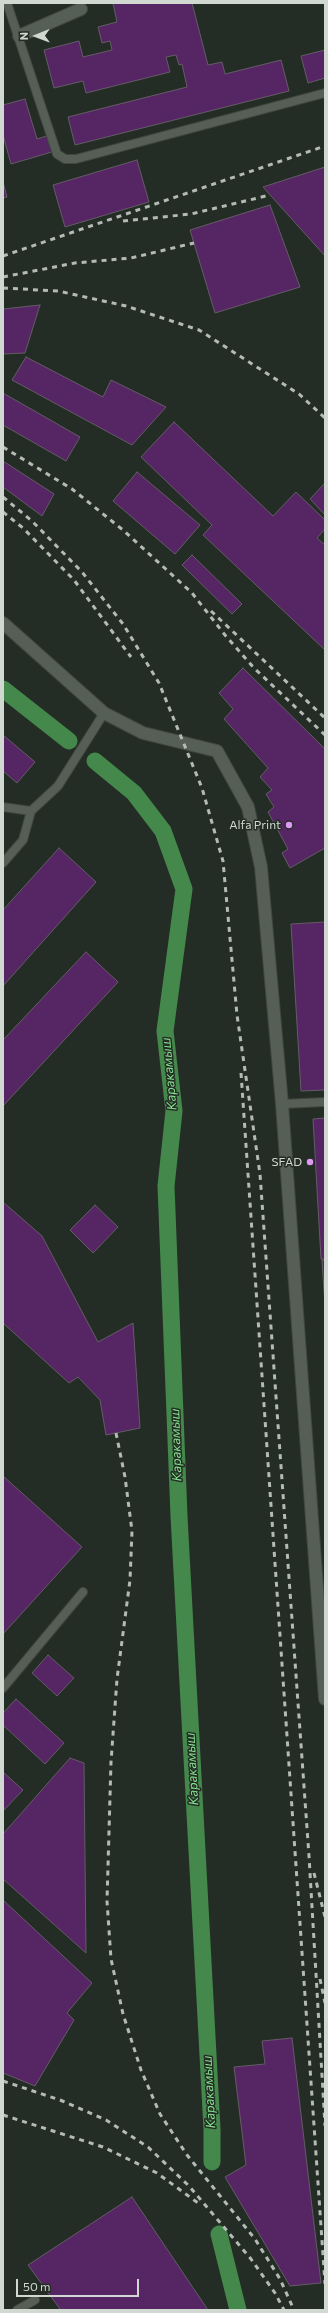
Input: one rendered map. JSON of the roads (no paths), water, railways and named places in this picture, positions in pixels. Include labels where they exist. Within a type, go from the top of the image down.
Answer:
[{"type":"street","points":[[19,36],[81,9]]},
{"type":"street","points":[[3,623],[104,713],[143,733],[216,751],[248,807],[261,867],[282,1104],[320,1568],[325,1699]]},
{"type":"lane","points":[[7,3],[57,154],[65,159],[76,159],[325,93]]},
{"type":"lane","points":[[3,863],[23,840],[31,811],[58,786],[104,713]]},
{"type":"lane","points":[[3,807],[31,811]]},
{"type":"lane","points":[[282,1104],[325,1102]]},
{"type":"lane","points":[[3,1688],[83,1592]]},
{"type":"lane","points":[[17,2310],[35,2300]]},
{"type":"waterway","name":"Каракамыш","points":[[3,689],[69,741]]},
{"type":"waterway","name":"Каракамыш","points":[[95,761],[134,793],[163,831],[184,889],[165,1031],[174,1111],[166,1186],[179,1516],[212,2129],[212,2162]]},
{"type":"waterway","name":"Каракамыш","points":[[219,2234],[238,2310]]},
{"type":"railway","points":[[3,256],[325,146]]},
{"type":"railway","points":[[123,221],[191,214],[270,195]]},
{"type":"railway","points":[[3,277],[75,263],[131,258],[194,243]]},
{"type":"railway","points":[[3,288],[58,291],[126,306],[199,330],[299,394],[325,418]]},
{"type":"railway","points":[[3,447],[72,489],[123,530],[192,593],[225,635],[254,668],[325,735]]},
{"type":"railway","points":[[3,497],[32,521],[82,572],[123,624],[159,683],[202,788],[223,861],[237,1015],[260,1174],[309,1856],[325,2126]]},
{"type":"railway","points":[[3,512],[23,528],[74,580],[131,657]]},
{"type":"railway","points":[[211,611],[325,718]]},
{"type":"railway","points":[[241,1073],[325,2284]]},
{"type":"railway","points":[[116,1433],[125,1477],[132,1531],[130,1580],[117,1679],[111,1762],[107,1901],[111,1959],[123,2014],[141,2070],[160,2114],[187,2155],[255,2239],[280,2279],[294,2310]]},
{"type":"railway","points":[[314,1873],[325,1917]]},
{"type":"railway","points":[[320,1979],[325,2003]]},
{"type":"railway","points":[[3,2081],[60,2100],[106,2120],[148,2147],[189,2186],[251,2259],[275,2293],[284,2310]]},
{"type":"railway","points":[[3,2115],[103,2147],[157,2173],[198,2203]]},
{"type":"place","name":"Alfa Print","points":[[289,825]]},
{"type":"place","name":"SFAD","points":[[310,1162]]}]
